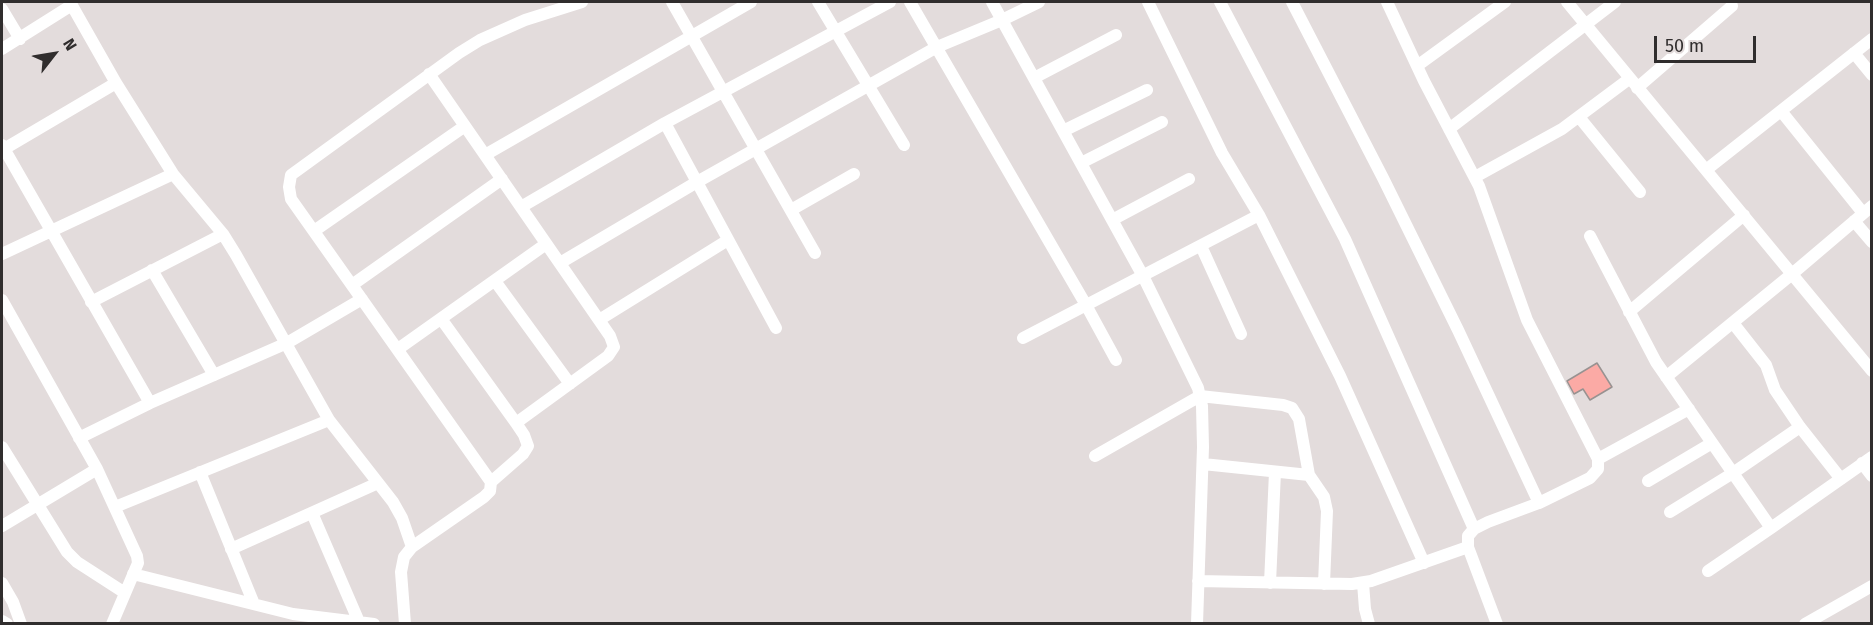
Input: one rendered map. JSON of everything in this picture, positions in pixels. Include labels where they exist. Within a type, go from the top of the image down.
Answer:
[{"type":"street","points":[[405,624],[401,572],[404,557],[412,547],[484,497],[490,491],[491,482],[291,199],[289,187],[291,175],[429,74],[480,40],[525,20],[546,7],[582,2]]},
{"type":"street","points":[[672,2],[815,253]]},
{"type":"street","points":[[485,155],[751,2]]},
{"type":"street","points":[[818,2],[904,145]]},
{"type":"street","points":[[521,207],[665,123],[890,2]]},
{"type":"street","points":[[910,2],[1116,360]]},
{"type":"street","points":[[992,2],[1143,276],[1198,388],[1202,417],[1203,464],[1197,624]]},
{"type":"street","points":[[560,264],[697,182],[937,47],[1039,2]]},
{"type":"street","points":[[1148,2],[1222,153],[1259,215],[1340,376],[1424,563]]},
{"type":"street","points":[[1220,2],[1345,238],[1474,529]]},
{"type":"street","points":[[1292,2],[1448,309],[1539,503]]},
{"type":"street","points":[[1388,2],[1417,66],[1489,210],[1527,320],[1598,459],[1598,469],[1590,478],[1539,503],[1474,529],[1468,536],[1468,547],[1497,624]]},
{"type":"street","points":[[1417,66],[1505,2]]},
{"type":"street","points":[[1567,2],[1872,371]]},
{"type":"street","points":[[1449,129],[1615,2]]},
{"type":"street","points":[[2,49],[71,3],[116,83],[173,174],[223,234],[329,420],[393,502],[402,518],[412,547]]},
{"type":"street","points":[[1474,177],[1562,129],[1633,83],[1732,6]]},
{"type":"street","points":[[2,9],[20,39]]},
{"type":"street","points":[[1034,78],[1116,35]]},
{"type":"street","points":[[1706,170],[1872,39]]},
{"type":"street","points":[[1854,53],[1872,75]]},
{"type":"street","points":[[429,74],[610,336],[614,347],[608,356],[516,423]]},
{"type":"street","points":[[116,83],[3,147],[150,403]]},
{"type":"street","points":[[1063,130],[1147,90]]},
{"type":"street","points":[[1781,111],[1863,213],[1872,242]]},
{"type":"street","points":[[1579,117],[1640,192]]},
{"type":"street","points":[[1081,163],[1162,122]]},
{"type":"street","points":[[665,123],[776,328]]},
{"type":"street","points":[[314,231],[465,126]]},
{"type":"street","points":[[2,254],[173,174]]},
{"type":"street","points":[[791,210],[854,174]]},
{"type":"street","points":[[352,285],[502,179]]},
{"type":"street","points":[[1112,220],[1189,179]]},
{"type":"street","points":[[1666,376],[1733,323],[1863,213]]},
{"type":"street","points":[[1023,338],[1259,215]]},
{"type":"street","points":[[1629,312],[1744,215]]},
{"type":"street","points":[[91,302],[223,234]]},
{"type":"street","points":[[1590,236],[1629,312],[1666,376],[1771,528]]},
{"type":"street","points":[[599,320],[729,240]]},
{"type":"street","points":[[398,349],[442,320],[546,244]]},
{"type":"street","points":[[1201,246],[1240,334]]},
{"type":"street","points":[[152,270],[214,375]]},
{"type":"street","points":[[495,281],[570,384]]},
{"type":"street","points":[[79,438],[150,403],[287,343],[362,299]]},
{"type":"street","points":[[2,300],[97,469],[137,556],[138,563],[112,624]]},
{"type":"street","points":[[442,320],[516,423],[528,446],[523,454],[491,482]]},
{"type":"street","points":[[1733,323],[1762,359],[1770,372],[1775,390],[1800,427],[1841,479]]},
{"type":"street","points":[[1095,456],[1200,396],[1283,405],[1292,408],[1299,419],[1310,475],[1324,497],[1327,511],[1324,584]]},
{"type":"street","points":[[1598,459],[1689,409]]},
{"type":"street","points":[[115,507],[329,420]]},
{"type":"street","points":[[1670,512],[1733,473],[1800,427]]},
{"type":"street","points":[[1648,481],[1712,442]]},
{"type":"street","points":[[2,447],[68,552],[77,562],[125,593]]},
{"type":"street","points":[[1708,571],[1867,460],[1872,476]]},
{"type":"street","points":[[1203,464],[1310,475]]},
{"type":"street","points":[[2,526],[97,469]]},
{"type":"street","points":[[200,472],[254,604]]},
{"type":"street","points":[[1270,583],[1275,472]]},
{"type":"street","points":[[231,549],[378,483]]},
{"type":"street","points":[[312,513],[359,622]]},
{"type":"street","points":[[1198,582],[1324,584],[1363,582],[1468,547]]},
{"type":"street","points":[[133,574],[254,604],[292,619],[374,624]]},
{"type":"street","points":[[1363,582],[1365,609],[1369,624]]},
{"type":"street","points":[[2,583],[13,602],[21,624]]},
{"type":"street","points":[[1805,624],[1871,587]]},
{"type":"street","points":[[2,621],[7,624]]},
{"type":"building","points":[[1597,363],[1612,387],[1590,400],[1583,389],[1574,394],[1567,381]]}]
